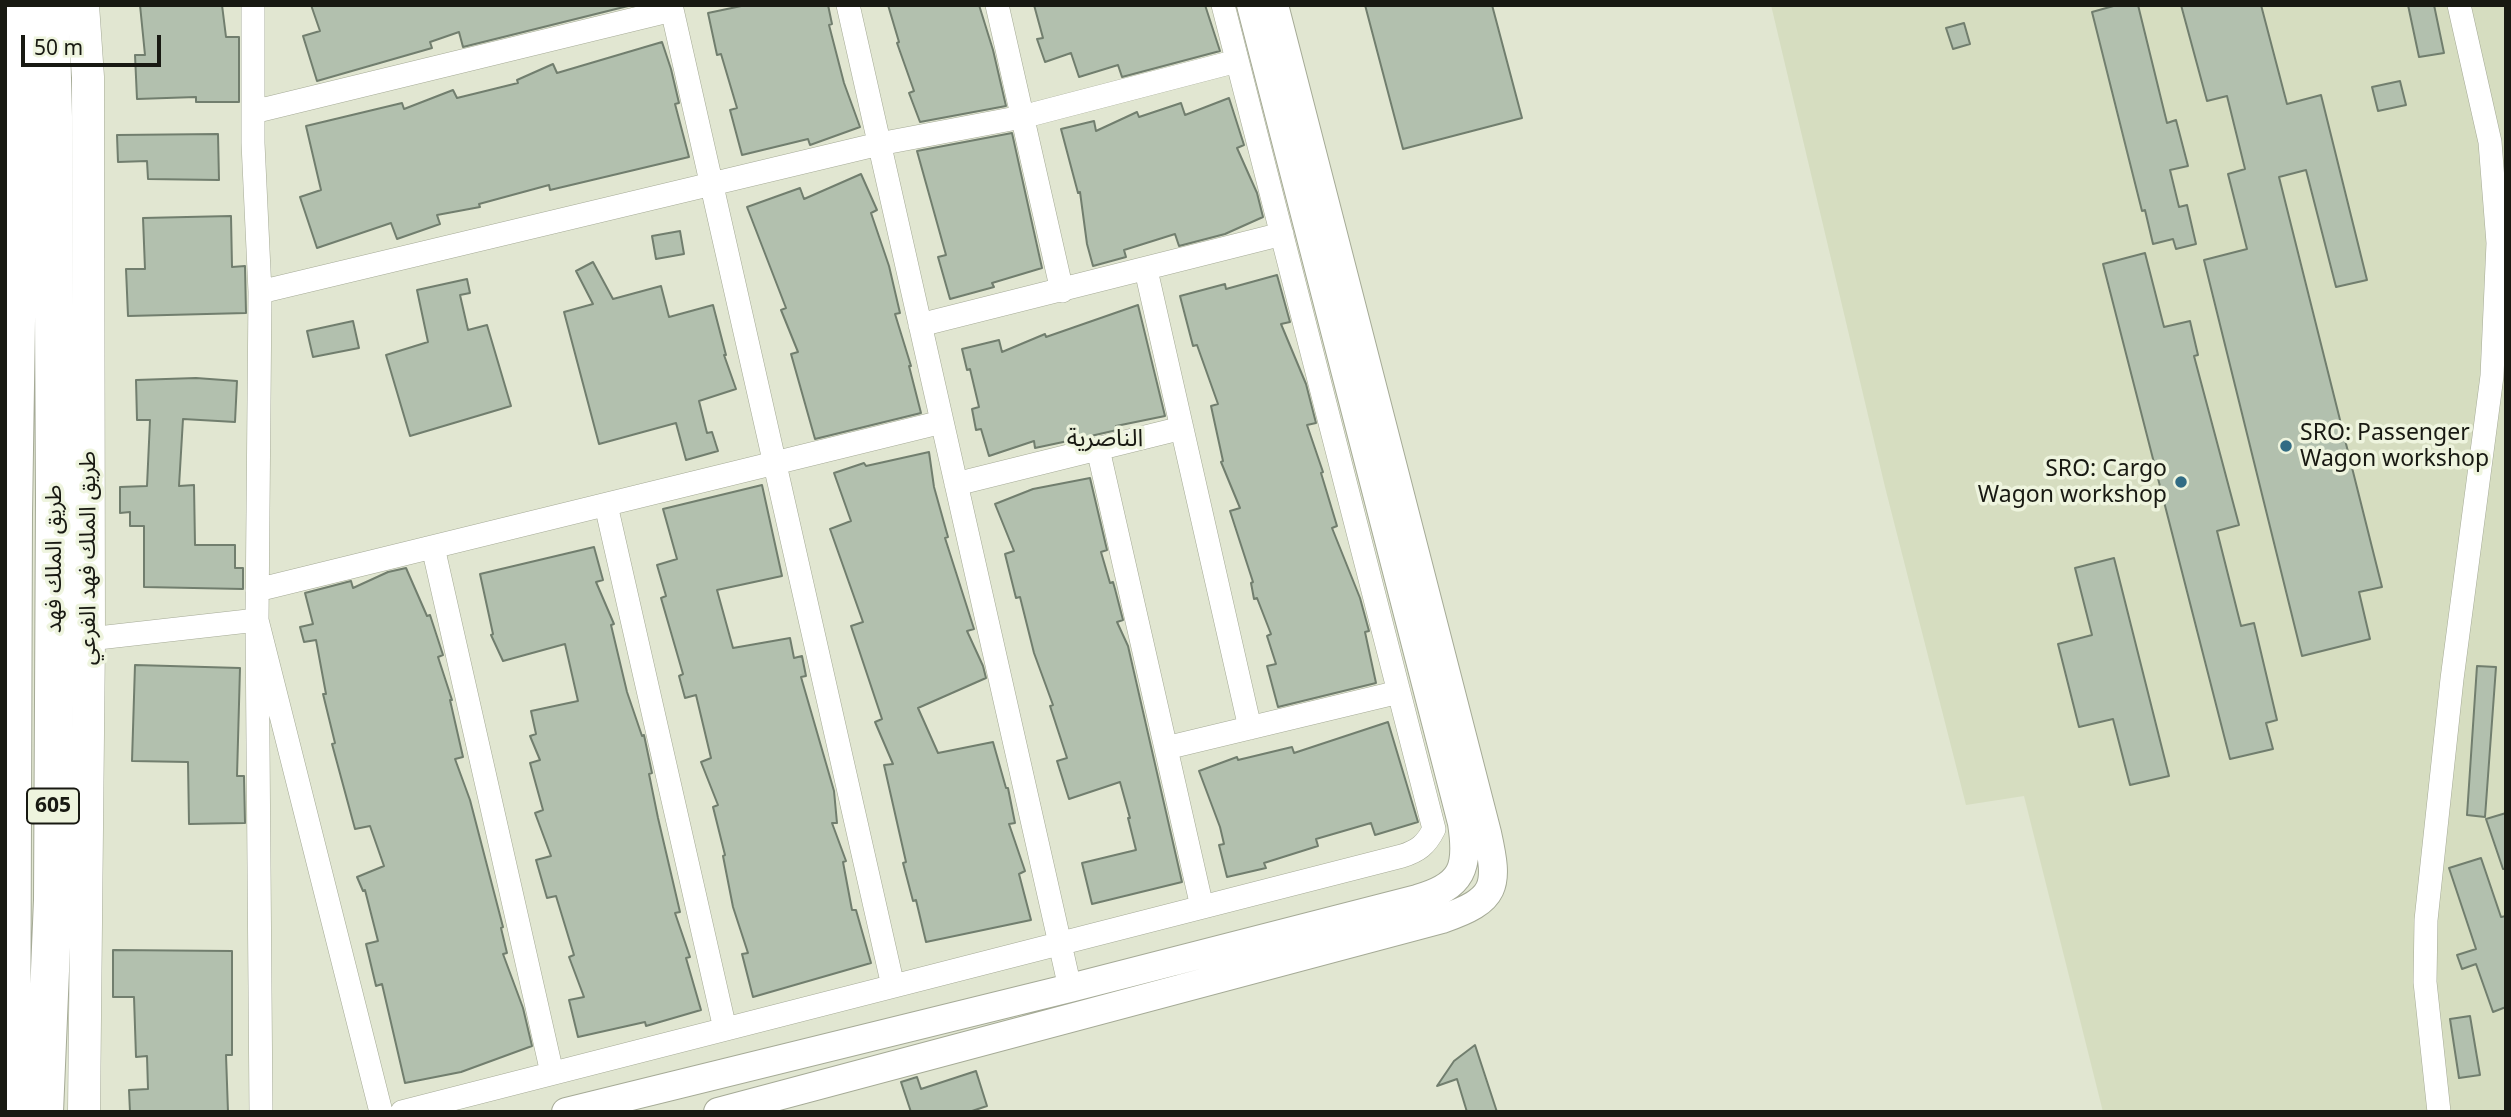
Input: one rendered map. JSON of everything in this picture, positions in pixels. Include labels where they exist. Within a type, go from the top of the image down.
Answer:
[{"type":"highway","points":[[53,116],[60,5]]},
{"type":"highway","name":"طريق الملك فهد","points":[[26,9],[53,116],[53,900],[44,1112]]},
{"type":"highway","name":"طريق الملك فهد","points":[[12,1112],[13,514],[26,9]]},
{"type":"main road","name":"طريق الملك فهد الفرعي","points":[[83,5],[88,77],[89,639],[85,1112]]},
{"type":"street","points":[[253,5],[253,112],[260,292],[257,620],[261,1112]]},
{"type":"street","points":[[848,5],[1070,988]]},
{"type":"street","points":[[997,5],[1062,291]]},
{"type":"street","points":[[402,1112],[1402,856],[1423,847],[1434,830],[1223,5]]},
{"type":"street","points":[[566,1112],[1434,895],[1457,879],[1463,870],[1465,859],[1462,823],[1251,5]]},
{"type":"street","points":[[719,1112],[1442,919],[1464,911],[1486,897],[1494,873],[1487,833],[1274,5]]},
{"type":"street","points":[[2439,1112],[2425,982],[2426,920],[2452,679],[2492,376],[2498,243],[2490,142],[2459,5]]},
{"type":"street","points":[[253,112],[672,7],[893,986]]},
{"type":"street","points":[[260,292],[879,144],[1022,117],[1237,61]]},
{"type":"street","points":[[920,325],[1282,234]]},
{"type":"street","points":[[1146,270],[1250,728]]},
{"type":"street","points":[[257,590],[942,422]]},
{"type":"street","points":[[956,484],[1182,428]]},
{"type":"street","points":[[1098,449],[1202,907]]},
{"type":"street","points":[[606,505],[725,1029]]},
{"type":"street","points":[[433,547],[552,1073]]},
{"type":"street","points":[[89,639],[257,620]]},
{"type":"street","points":[[257,620],[381,1112]]},
{"type":"street","points":[[1166,748],[1399,692]]},
{"type":"shaded area","points":[[1771,5],[2506,5],[2506,1112],[2103,1112],[2024,796],[1966,805],[1885,487]]},
{"type":"building","points":[[140,5],[222,5],[226,37],[239,37],[239,102],[196,102],[196,97],[137,99],[135,55],[145,55]]},
{"type":"building","points":[[311,5],[628,6],[463,47],[459,32],[430,42],[432,48],[317,81],[303,36],[320,31]]},
{"type":"building","points":[[746,5],[828,5],[832,24],[829,25],[844,83],[860,127],[810,145],[808,139],[742,155],[730,110],[737,108],[721,54],[717,55],[708,13]]},
{"type":"building","points":[[888,5],[979,5],[1006,106],[920,122],[909,93],[914,91],[897,43],[899,42]]},
{"type":"building","points":[[1034,5],[1205,5],[1220,51],[1122,77],[1118,65],[1079,77],[1071,53],[1045,62],[1037,39],[1043,38]]},
{"type":"building","points":[[1365,5],[1492,5],[1522,118],[1403,149]]},
{"type":"building","points":[[2117,5],[2138,5],[2167,123],[2176,120],[2188,166],[2170,170],[2179,207],[2187,205],[2196,244],[2176,249],[2173,239],[2153,244],[2145,210],[2142,211],[2092,12]]},
{"type":"building","points":[[2181,5],[2261,5],[2287,104],[2321,95],[2367,280],[2336,287],[2306,170],[2279,177],[2382,587],[2359,592],[2370,639],[2302,656],[2204,260],[2247,249],[2228,174],[2245,169],[2227,96],[2207,101]]},
{"type":"building","points":[[2408,5],[2434,5],[2444,53],[2419,57]]},
{"type":"building","points":[[1964,23],[1970,44],[1953,49],[1946,28]]},
{"type":"building","points":[[662,42],[679,103],[675,104],[689,157],[550,190],[549,185],[479,204],[480,207],[437,215],[440,224],[397,239],[391,223],[317,248],[300,197],[321,190],[306,126],[402,103],[404,109],[453,90],[457,98],[518,83],[517,80],[553,64],[557,73]]},
{"type":"building","points":[[2400,81],[2406,105],[2378,111],[2372,87]]},
{"type":"building","points":[[1229,98],[1244,145],[1237,148],[1257,193],[1263,217],[1225,234],[1179,246],[1175,234],[1124,250],[1126,257],[1093,266],[1087,244],[1080,192],[1078,193],[1061,129],[1094,121],[1096,131],[1137,112],[1139,117],[1181,103],[1185,115]]},
{"type":"building","points":[[1012,133],[1042,268],[992,283],[994,287],[950,299],[938,257],[946,255],[917,151]]},
{"type":"building","points":[[218,134],[219,180],[148,179],[147,161],[118,162],[117,135]]},
{"type":"building","points":[[861,174],[877,210],[871,213],[889,266],[900,313],[895,314],[911,366],[921,413],[815,439],[791,354],[798,352],[781,310],[786,308],[747,207],[800,188],[804,199]]},
{"type":"building","points":[[231,216],[232,267],[245,266],[246,313],[128,316],[126,269],[145,269],[143,218]]},
{"type":"building","points":[[680,231],[684,254],[656,259],[652,236]]},
{"type":"building","name":"SRO: Cargo Wagon workshop","points":[[2145,253],[2164,327],[2190,321],[2198,355],[2194,356],[2239,525],[2217,531],[2241,626],[2254,623],[2277,720],[2266,723],[2273,749],[2230,759],[2103,264]]},
{"type":"building","points":[[593,262],[613,299],[661,286],[669,317],[713,305],[724,355],[736,389],[699,401],[707,433],[712,432],[718,451],[686,460],[676,423],[599,444],[564,312],[593,304],[576,271]]},
{"type":"building","points":[[1277,275],[1290,322],[1281,324],[1306,384],[1316,423],[1307,425],[1337,526],[1332,528],[1360,598],[1369,631],[1365,632],[1376,683],[1278,707],[1267,666],[1276,664],[1267,636],[1271,634],[1257,598],[1254,599],[1253,582],[1230,511],[1240,508],[1221,462],[1223,461],[1211,406],[1218,404],[1197,345],[1193,346],[1180,296],[1225,284],[1226,289]]},
{"type":"building","points":[[467,279],[470,293],[460,295],[468,330],[487,325],[511,406],[410,436],[386,355],[428,342],[417,290]]},
{"type":"building","points":[[1138,305],[1165,416],[1116,426],[1117,430],[1035,448],[1034,441],[989,456],[981,429],[976,430],[972,409],[979,407],[962,349],[999,340],[1002,352],[1045,334],[1046,337]]},
{"type":"building","points":[[353,321],[359,348],[313,357],[307,331]]},
{"type":"building","points":[[196,378],[237,381],[235,422],[183,419],[179,486],[194,485],[195,545],[235,545],[235,568],[243,568],[243,589],[144,587],[144,526],[130,526],[130,512],[120,513],[120,487],[147,486],[150,420],[137,420],[136,380]]},
{"type":"building","points":[[929,452],[934,487],[948,537],[945,538],[974,629],[967,631],[986,678],[918,708],[938,753],[993,742],[1008,788],[1015,823],[1009,824],[1025,871],[1019,874],[1031,920],[926,942],[916,900],[913,901],[903,863],[906,862],[884,765],[893,764],[875,722],[882,719],[851,626],[863,622],[830,529],[851,521],[834,473],[864,463],[866,466]]},
{"type":"building","points":[[1090,478],[1107,550],[1101,552],[1110,583],[1113,582],[1123,620],[1117,622],[1128,646],[1182,882],[1092,904],[1082,863],[1136,850],[1130,818],[1120,782],[1069,799],[1057,761],[1067,758],[1050,706],[1053,705],[1034,653],[1020,597],[1016,598],[1005,554],[1014,551],[995,504],[1033,489]]},
{"type":"building","points":[[762,485],[782,576],[717,590],[733,648],[790,638],[794,658],[802,656],[806,676],[801,677],[834,791],[837,823],[832,823],[846,861],[843,862],[852,910],[856,910],[871,963],[753,997],[742,954],[748,953],[733,907],[723,856],[725,855],[713,807],[718,805],[701,762],[711,758],[696,695],[685,698],[679,676],[683,674],[661,598],[666,596],[657,565],[677,559],[663,509]]},
{"type":"building","points":[[594,547],[603,580],[596,582],[614,624],[611,625],[627,692],[642,736],[644,735],[652,773],[649,774],[680,912],[675,913],[690,957],[686,958],[701,1010],[646,1026],[645,1022],[578,1037],[569,1000],[584,997],[569,957],[574,955],[556,896],[547,898],[536,860],[551,856],[535,813],[543,810],[530,763],[540,760],[530,736],[536,734],[531,711],[578,701],[565,644],[503,661],[491,635],[493,634],[480,574]]},
{"type":"building","points":[[2114,558],[2169,776],[2130,785],[2113,719],[2079,727],[2058,644],[2092,635],[2075,568]]},
{"type":"building","points":[[406,568],[427,616],[430,615],[443,655],[438,657],[452,700],[463,757],[455,759],[470,800],[503,927],[501,928],[507,953],[503,954],[523,1008],[532,1046],[461,1072],[405,1083],[382,984],[376,986],[366,944],[378,941],[365,890],[363,891],[357,877],[384,866],[370,826],[355,829],[332,744],[335,743],[323,694],[326,694],[316,640],[304,642],[300,627],[313,624],[305,593],[351,581],[353,588],[388,572]]},
{"type":"building","points":[[135,665],[240,668],[237,776],[244,776],[245,823],[189,824],[188,762],[132,761]]},
{"type":"building","points":[[2477,666],[2496,667],[2485,817],[2467,815]]},
{"type":"building","points":[[1388,722],[1418,822],[1375,835],[1371,823],[1316,839],[1318,846],[1264,863],[1266,868],[1227,877],[1219,845],[1224,844],[1220,827],[1199,771],[1237,757],[1238,760],[1292,747],[1294,753]]},
{"type":"building","points":[[2506,813],[2506,869],[2503,869],[2486,819]]},
{"type":"building","points":[[2481,858],[2501,917],[2506,916],[2506,1007],[2493,1012],[2476,964],[2462,969],[2457,955],[2476,949],[2449,868]]},
{"type":"building","points":[[113,950],[232,951],[232,1055],[226,1055],[228,1112],[130,1112],[129,1090],[148,1089],[147,1056],[136,1057],[134,997],[113,997]]},
{"type":"building","points":[[2470,1016],[2480,1075],[2459,1078],[2450,1019]]},
{"type":"building","points":[[1475,1045],[1497,1112],[1467,1112],[1457,1079],[1437,1086],[1454,1061]]},
{"type":"building","points":[[976,1071],[987,1106],[969,1112],[911,1112],[901,1082],[917,1077],[921,1089]]},
{"type":"place","name":"SRO: Passenger Wagon workshop","points":[[2286,446]]},
{"type":"place","name":"SRO: Cargo Wagon workshop","points":[[2181,482]]},
{"type":"district","name":"الناصرية","points":[[1105,439]]}]
